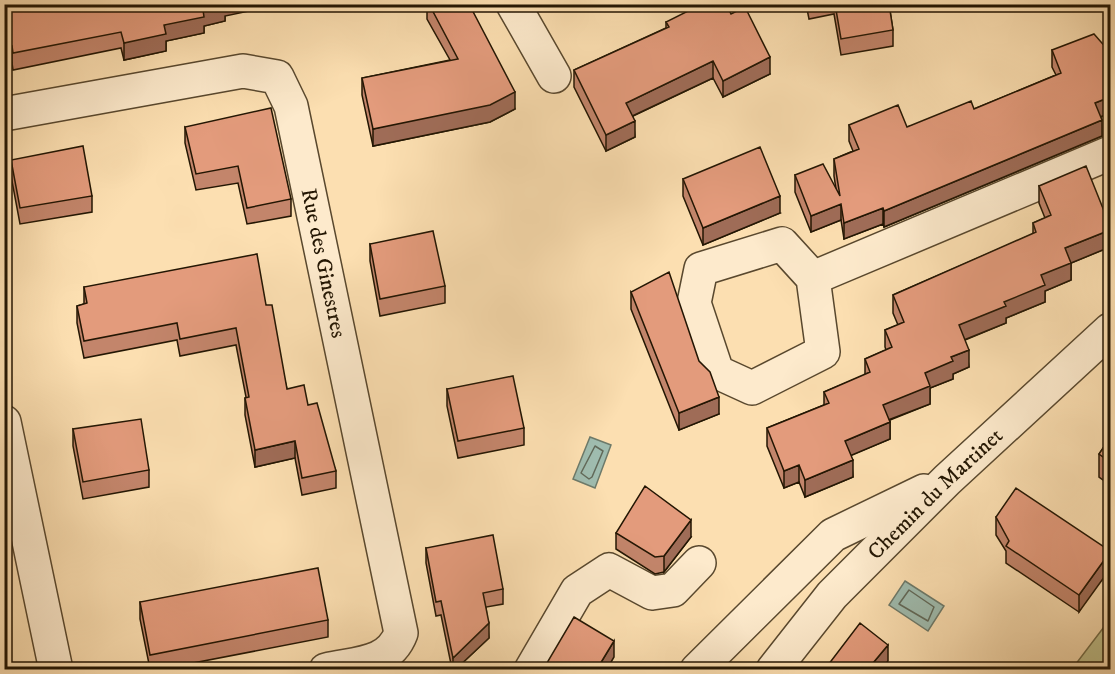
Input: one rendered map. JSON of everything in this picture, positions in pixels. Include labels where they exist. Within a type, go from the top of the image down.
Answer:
[{"type":"street","points":[[513,4],[554,76]]},
{"type":"street","name":"Rue des Ginestres","points":[[4,114],[243,71],[277,77],[291,106],[401,633],[395,648],[382,658],[326,669]]},
{"type":"street","points":[[813,278],[1110,153]]},
{"type":"street","points":[[782,244],[813,278],[823,352],[752,388],[717,372],[694,303],[701,269],[782,244]]},
{"type":"street","name":"Chemin du Martinet","points":[[773,669],[832,595],[947,480],[1110,330]]},
{"type":"street","points":[[4,422],[10,483],[56,669]]},
{"type":"street","points":[[697,669],[833,535],[947,480]]},
{"type":"street","points":[[531,669],[577,591],[609,570],[652,593],[673,590],[699,563]]},
{"type":"green space","points":[[1110,619],[1110,669],[1072,669]]},
{"type":"water","points":[[590,437],[611,445],[595,488],[573,479]]},
{"type":"water","points":[[905,581],[944,606],[928,631],[889,605]]},
{"type":"building","points":[[429,4],[469,4],[515,92],[490,105],[373,129],[362,78],[458,59]]},
{"type":"building","points":[[702,4],[726,4],[731,14],[745,7],[770,57],[723,81],[713,61],[626,103],[635,121],[606,135],[574,70],[669,27],[666,22]]},
{"type":"building","points":[[835,4],[889,4],[893,30],[841,39]]},
{"type":"building","points":[[4,5],[225,5],[203,10],[204,17],[164,25],[166,34],[124,43],[121,32],[13,53],[12,46],[4,48]]},
{"type":"building","points":[[1094,34],[1108,50],[1110,48],[1110,97],[1095,103],[1102,120],[884,211],[883,208],[844,223],[841,204],[811,216],[795,175],[823,164],[840,196],[834,159],[859,149],[849,125],[898,105],[907,127],[971,101],[974,109],[1061,73],[1052,50]]},
{"type":"building","points":[[271,108],[291,199],[247,208],[238,166],[196,174],[185,127]]},
{"type":"building","points":[[83,146],[92,196],[20,208],[11,160]]},
{"type":"building","points":[[760,147],[780,196],[703,228],[683,179]]},
{"type":"building","points":[[1086,166],[1110,230],[1065,248],[1071,263],[1041,275],[1045,285],[1004,302],[1006,306],[959,325],[969,350],[951,357],[953,361],[925,373],[930,386],[883,405],[890,422],[845,441],[853,460],[805,480],[799,465],[784,471],[767,428],[829,403],[824,392],[870,372],[865,359],[892,347],[885,330],[904,322],[893,295],[1036,232],[1033,223],[1051,215],[1039,186]]},
{"type":"building","points":[[433,231],[445,286],[380,299],[370,244]]},
{"type":"building","points":[[257,254],[266,305],[272,305],[287,389],[304,385],[308,405],[317,403],[336,471],[302,478],[295,441],[255,450],[245,398],[249,397],[236,328],[180,339],[177,323],[84,341],[77,306],[87,303],[84,287]]},
{"type":"building","points":[[669,272],[699,361],[710,372],[719,397],[679,413],[631,292]]},
{"type":"building","points":[[513,376],[524,428],[458,441],[447,389]]},
{"type":"building","points":[[141,419],[149,470],[83,482],[73,429]]},
{"type":"building","points":[[1110,438],[1110,462],[1099,454]]},
{"type":"building","points":[[645,486],[691,520],[664,556],[655,557],[616,533]]},
{"type":"building","points":[[1016,488],[1110,551],[1079,595],[1006,546],[1009,541],[996,517]]},
{"type":"building","points":[[493,535],[503,589],[483,593],[489,623],[453,658],[441,601],[436,602],[426,548]]},
{"type":"building","points":[[318,568],[328,620],[150,655],[140,602]]},
{"type":"building","points":[[574,617],[614,641],[597,669],[537,669],[547,663]]},
{"type":"building","points":[[860,623],[888,645],[868,669],[825,669]]}]
